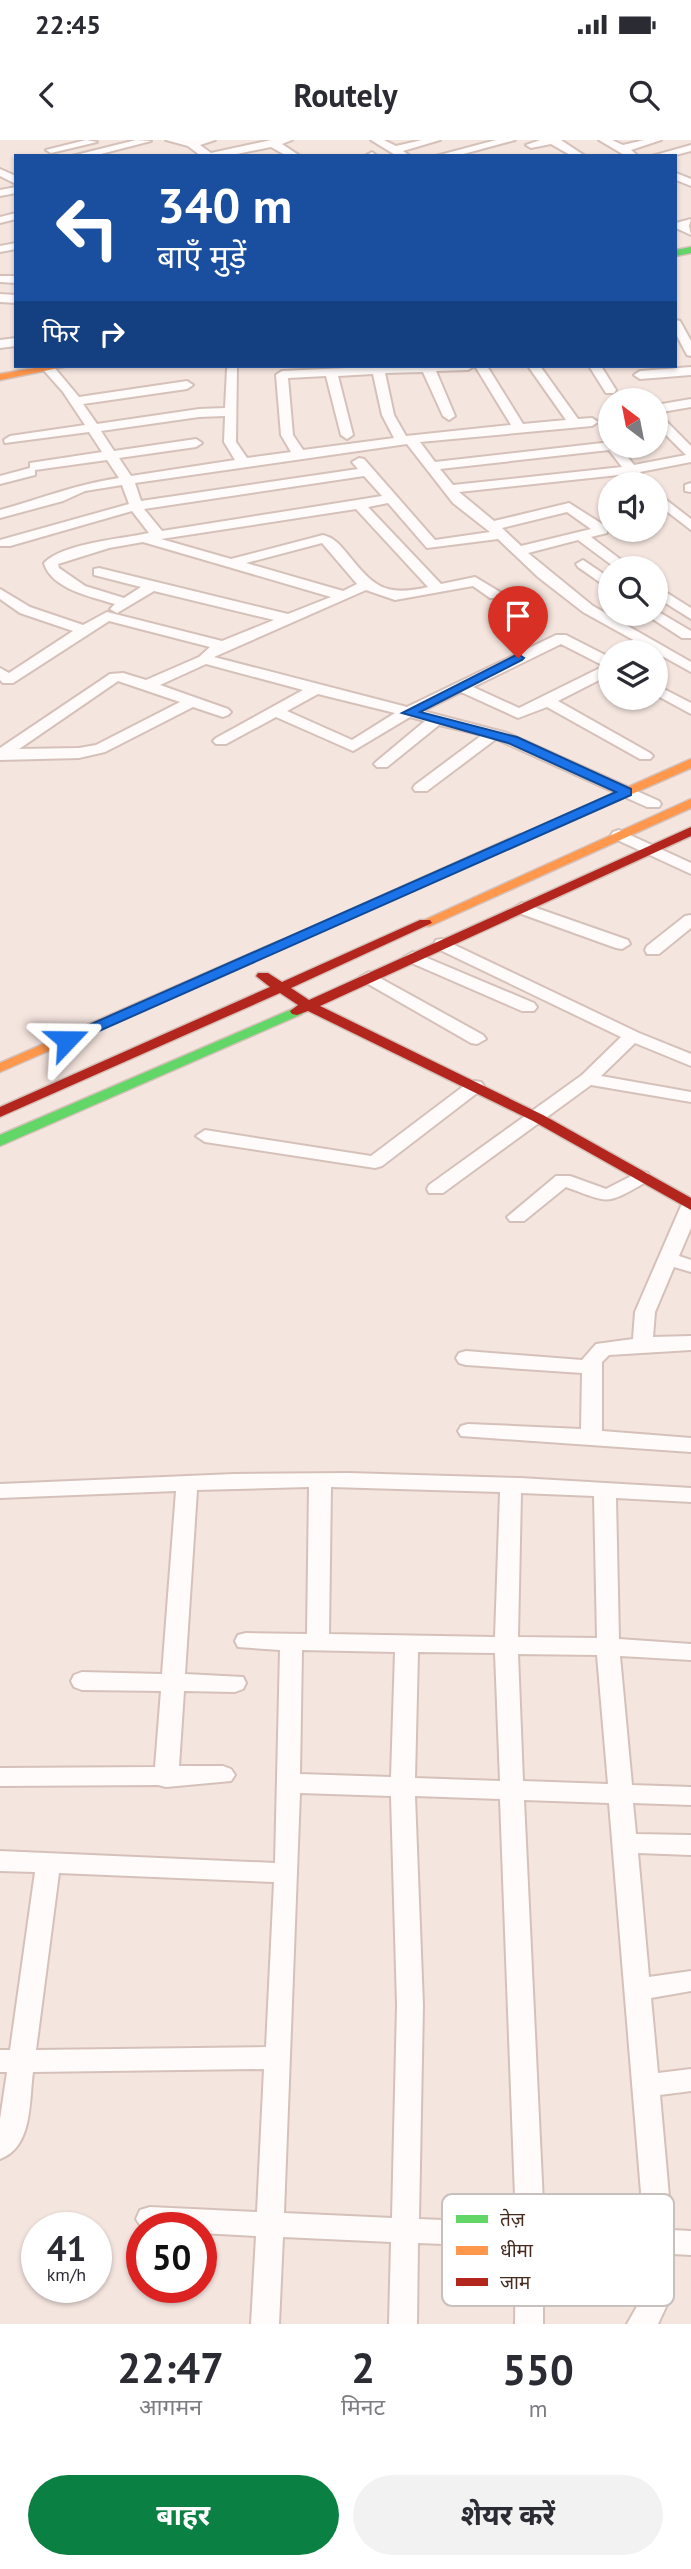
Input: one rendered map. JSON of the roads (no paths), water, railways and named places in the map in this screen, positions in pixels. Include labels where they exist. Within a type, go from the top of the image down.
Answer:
[{"type":"main road","points":[[0,377],[47,368]]},
{"type":"main road","points":[[0,1068],[691,763]]},
{"type":"main road","points":[[427,904],[691,787]]},
{"type":"main road","points":[[0,1113],[691,803]]},
{"type":"main road","points":[[0,1141],[309,1006],[651,849],[688,835]]},
{"type":"main road","points":[[263,976],[309,1006],[538,1118],[691,1206]]},
{"type":"street","points":[[51,150],[100,140]]},
{"type":"street","points":[[171,140],[191,145],[206,154]]},
{"type":"street","points":[[191,145],[210,140]]},
{"type":"street","points":[[234,140],[258,154]]},
{"type":"street","points":[[219,154],[287,140]]},
{"type":"street","points":[[376,140],[400,153],[435,140]]},
{"type":"street","points":[[450,154],[510,140]]},
{"type":"street","points":[[526,151],[554,140],[577,154]]},
{"type":"street","points":[[604,140],[630,154]]},
{"type":"street","points":[[621,149],[656,140]]},
{"type":"street","points":[[86,154],[146,141]]},
{"type":"street","points":[[272,143],[291,154]]},
{"type":"street","points":[[665,154],[691,148]]},
{"type":"street","points":[[673,152],[691,160]]},
{"type":"street","points":[[682,224],[691,232]]},
{"type":"street","points":[[677,326],[691,353]]},
{"type":"street","points":[[53,368],[127,480],[140,516],[159,535]]},
{"type":"street","points":[[299,455],[288,435],[281,370],[331,372],[428,368],[449,416]]},
{"type":"street","points":[[482,368],[519,426]]},
{"type":"street","points":[[535,368],[574,423]]},
{"type":"street","points":[[596,368],[609,388]]},
{"type":"street","points":[[233,369],[230,442],[243,463]]},
{"type":"street","points":[[378,370],[388,415],[448,489],[543,574],[588,609],[691,668]]},
{"type":"street","points":[[640,375],[691,371]]},
{"type":"street","points":[[331,372],[347,435]]},
{"type":"street","points":[[75,401],[187,385]]},
{"type":"street","points":[[668,407],[691,403]]},
{"type":"street","points":[[0,514],[58,498],[76,488],[127,480],[519,426],[592,422],[596,417],[592,407]]},
{"type":"street","points":[[4,445],[93,428],[199,413],[232,412]]},
{"type":"street","points":[[592,422],[598,429]]},
{"type":"street","points":[[504,429],[512,435],[542,479]]},
{"type":"street","points":[[668,430],[691,453]]},
{"type":"street","points":[[0,480],[32,469],[111,454],[196,443]]},
{"type":"street","points":[[430,466],[598,447]]},
{"type":"street","points":[[622,458],[631,470]]},
{"type":"street","points":[[448,489],[631,470],[691,458]]},
{"type":"street","points":[[5,543],[136,506],[363,467],[432,545]]},
{"type":"street","points":[[126,603],[80,589],[50,566],[61,557],[143,537],[391,499]]},
{"type":"street","points":[[359,504],[438,589]]},
{"type":"street","points":[[668,506],[691,526]]},
{"type":"street","points":[[400,551],[496,530],[569,508],[602,530],[583,537],[519,551]]},
{"type":"street","points":[[143,537],[345,596]]},
{"type":"street","points":[[583,537],[609,556]]},
{"type":"street","points":[[233,563],[325,540],[365,585],[399,596],[475,581],[495,595]]},
{"type":"street","points":[[583,564],[598,576]]},
{"type":"street","points":[[99,572],[289,619]]},
{"type":"street","points":[[147,685],[206,659],[207,655],[223,646],[345,596],[365,585]]},
{"type":"street","points":[[3,679],[152,586]]},
{"type":"street","points":[[0,593],[25,610],[83,630]]},
{"type":"street","points":[[668,599],[691,615]]},
{"type":"street","points":[[107,616],[223,646]]},
{"type":"street","points":[[668,625],[687,635]]},
{"type":"street","points":[[634,635],[660,626]]},
{"type":"street","points":[[275,711],[350,746],[361,744],[397,718],[561,638],[598,659]]},
{"type":"street","points":[[206,659],[512,740],[653,804]]},
{"type":"street","points":[[462,687],[514,713],[523,712],[598,673]]},
{"type":"street","points":[[1,754],[111,679],[123,677],[223,712]]},
{"type":"street","points":[[221,741],[316,689]]},
{"type":"street","points":[[668,696],[691,709]]},
{"type":"street","points":[[1,754],[100,749],[193,701]]},
{"type":"street","points":[[546,701],[645,756]]},
{"type":"street","points":[[382,764],[435,720]]},
{"type":"street","points":[[421,788],[492,735]]},
{"type":"street","points":[[619,835],[691,869]]},
{"type":"street","points":[[523,908],[622,944]]},
{"type":"street","points":[[653,950],[691,920]]},
{"type":"street","points":[[442,944],[634,1037],[691,1061]]},
{"type":"street","points":[[414,957],[528,1007]]},
{"type":"street","points":[[369,977],[477,1039]]},
{"type":"street","points":[[436,1189],[538,1118],[588,1079],[634,1037]]},
{"type":"street","points":[[588,1079],[691,1097]]},
{"type":"street","points":[[205,1136],[375,1162],[380,1161],[475,1086]]},
{"type":"street","points":[[517,1217],[563,1180],[607,1196],[641,1177]]},
{"type":"street","points":[[643,1344],[645,1312],[691,1206]]},
{"type":"street","points":[[668,1259],[691,1266]]},
{"type":"street","points":[[591,1437],[591,1367],[596,1353],[603,1349],[643,1344],[691,1343]]},
{"type":"street","points":[[467,1357],[591,1367]]},
{"type":"street","points":[[468,1431],[691,1445]]},
{"type":"street","points":[[318,1640],[320,1481]]},
{"type":"street","points":[[0,1491],[121,1489],[187,1483],[320,1481],[604,1489],[691,1495]]},
{"type":"street","points":[[166,1777],[187,1483]]},
{"type":"street","points":[[511,1486],[506,1646],[528,2194]]},
{"type":"street","points":[[604,1489],[608,1647],[655,2194]]},
{"type":"street","points":[[265,2324],[286,1873],[291,1640]]},
{"type":"street","points":[[246,1641],[318,1640],[608,1647],[691,1652]]},
{"type":"street","points":[[403,2324],[410,2005],[403,1787],[407,1644]]},
{"type":"street","points":[[82,1681],[173,1680],[234,1683]]},
{"type":"street","points":[[0,1777],[223,1775]]},
{"type":"street","points":[[288,1783],[691,1796]]},
{"type":"street","points":[[626,1843],[691,1845]]},
{"type":"street","points":[[0,1861],[286,1873]]},
{"type":"street","points":[[0,2147],[11,2135],[11,2061],[48,1863]]},
{"type":"street","points":[[638,1989],[691,1981]]},
{"type":"street","points":[[11,2061],[278,2058]]},
{"type":"street","points":[[646,2086],[691,2080]]},
{"type":"street","points":[[217,2222],[442,2233]]},
{"type":"street","points":[[529,2306],[529,2324]]},
{"type":"street","points":[[640,2324],[654,2306]]}]
